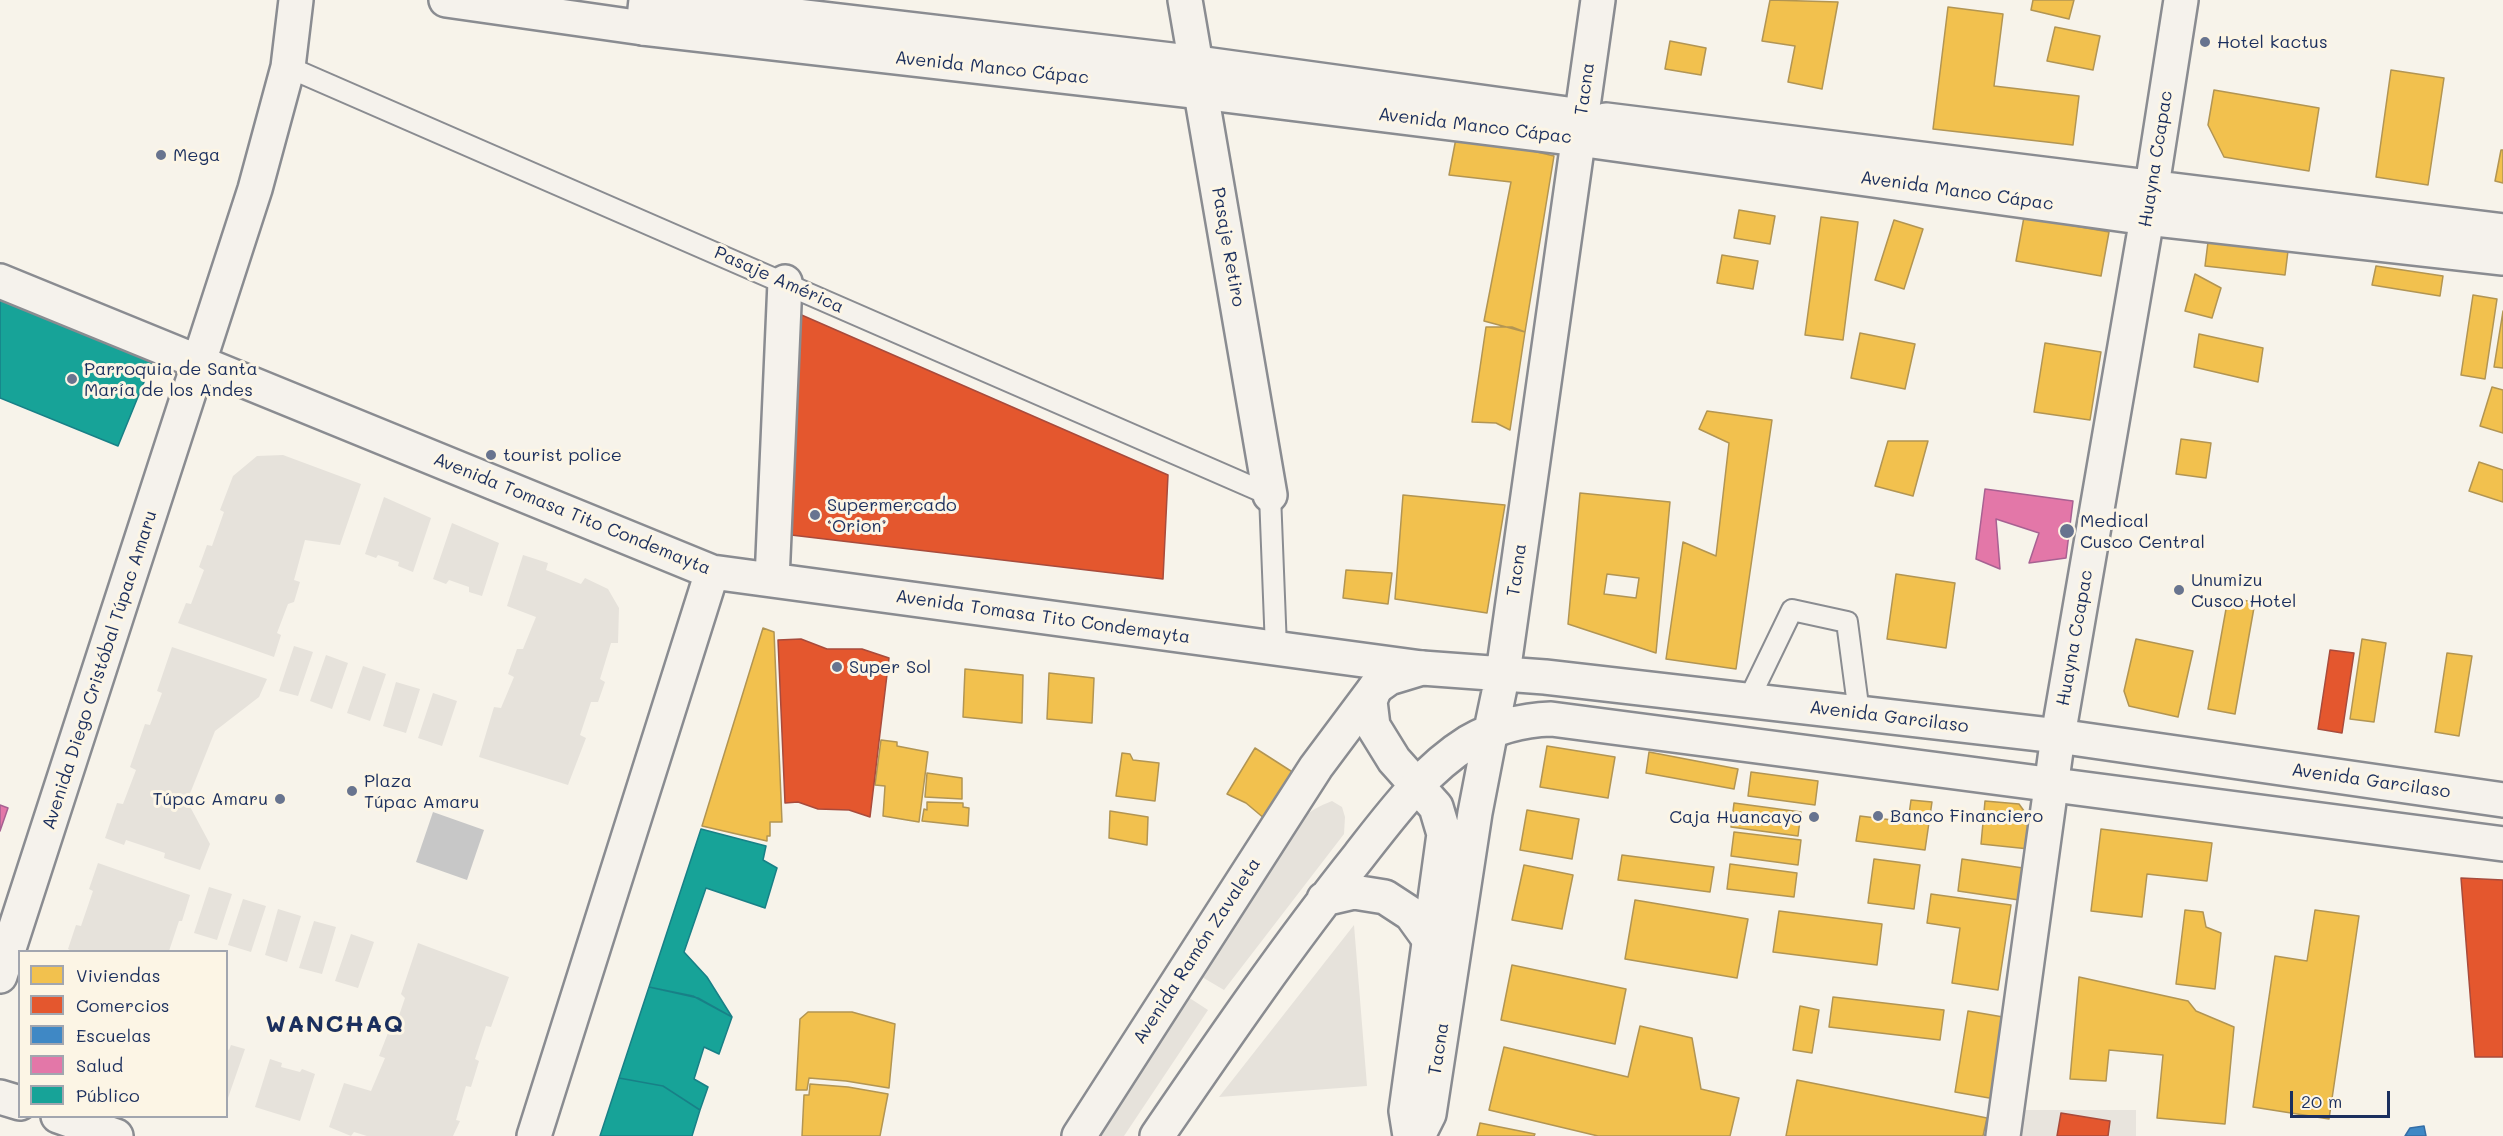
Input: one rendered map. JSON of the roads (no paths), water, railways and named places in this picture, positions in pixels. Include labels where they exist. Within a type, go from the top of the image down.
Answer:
[{"type":"street","name":"Avenida Diego Cristóbal Túpac Amaru","points":[[0,976],[255,189],[288,67],[296,0]]},
{"type":"street","name":"Avenida Manco Cápac","points":[[446,0],[644,14],[1200,77]]},
{"type":"street","name":"Avenida Manco Cápac","points":[[661,0],[1200,77],[2149,203],[2503,258]]},
{"type":"street","name":"Pasaje Retiro","points":[[1185,0],[1270,495]]},
{"type":"street","name":"Tacna","points":[[1419,1136],[1429,1114],[1475,813],[1479,737],[1503,673],[1571,175],[1598,0]]},
{"type":"street","name":"Huayna Ccapac","points":[[2003,1136],[2058,736],[2149,203],[2181,0]]},
{"type":"street","name":"Avenida Manco Cápac","points":[[2149,203],[2503,231]]},
{"type":"street","name":"Avenida Tomasa Tito Condemayta","points":[[0,282],[712,572],[1422,668]]},
{"type":"street","points":[[772,580],[785,282]]},
{"type":"street","points":[[534,1136],[712,572]]},
{"type":"street","name":"Avenida Garcilaso","points":[[1316,767],[1375,688],[1389,678],[1422,668],[1503,673],[2058,736],[2503,800]]},
{"type":"street","name":"Tacna","points":[[1375,688],[1370,700],[1373,726],[1394,760],[1436,807],[1444,834],[1406,1111],[1410,1136]]},
{"type":"street","points":[[1157,1136],[1324,899],[1417,785],[1479,737],[1524,720],[1551,718],[2503,844]]},
{"type":"street","name":"Avenida Ramón Zavaleta","points":[[1079,1136],[1316,767]]},
{"type":"street","points":[[1324,899],[1354,892],[1385,897],[1411,914],[1429,939]]},
{"type":"street","points":[[0,1097],[18,1102]]},
{"type":"street","points":[[64,1118],[116,1136]]},
{"type":"lane","name":"Pasaje América","points":[[288,67],[1270,495]]},
{"type":"lane","points":[[1270,495],[1276,648]]},
{"type":"lane","points":[[1748,701],[1792,610],[1847,622],[1859,713]]},
{"type":"place","name":"Hotel kactus","points":[[2205,42]]},
{"type":"place","name":"Mega","points":[[161,155]]},
{"type":"place","name":"Parroquia de Santa María de los Andes","points":[[72,379]]},
{"type":"place","name":"tourist police","points":[[491,455]]},
{"type":"place","name":"Supermercado ‘Orion’","points":[[815,515]]},
{"type":"place","name":"Medical Cusco Central","points":[[2067,531]]},
{"type":"place","name":"Unumizu Cusco Hotel","points":[[2179,590]]},
{"type":"place","name":"Super Sol","points":[[837,667]]},
{"type":"place","name":"Plaza Túpac Amaru","points":[[352,791]]},
{"type":"place","name":"Túpac Amaru","points":[[280,799]]},
{"type":"place","name":"Banco Financiero","points":[[1878,816]]},
{"type":"place","name":"Caja Huancayo","points":[[1814,817]]},
{"type":"district","name":"WANCHAQ","points":[[335,1025]]}]
